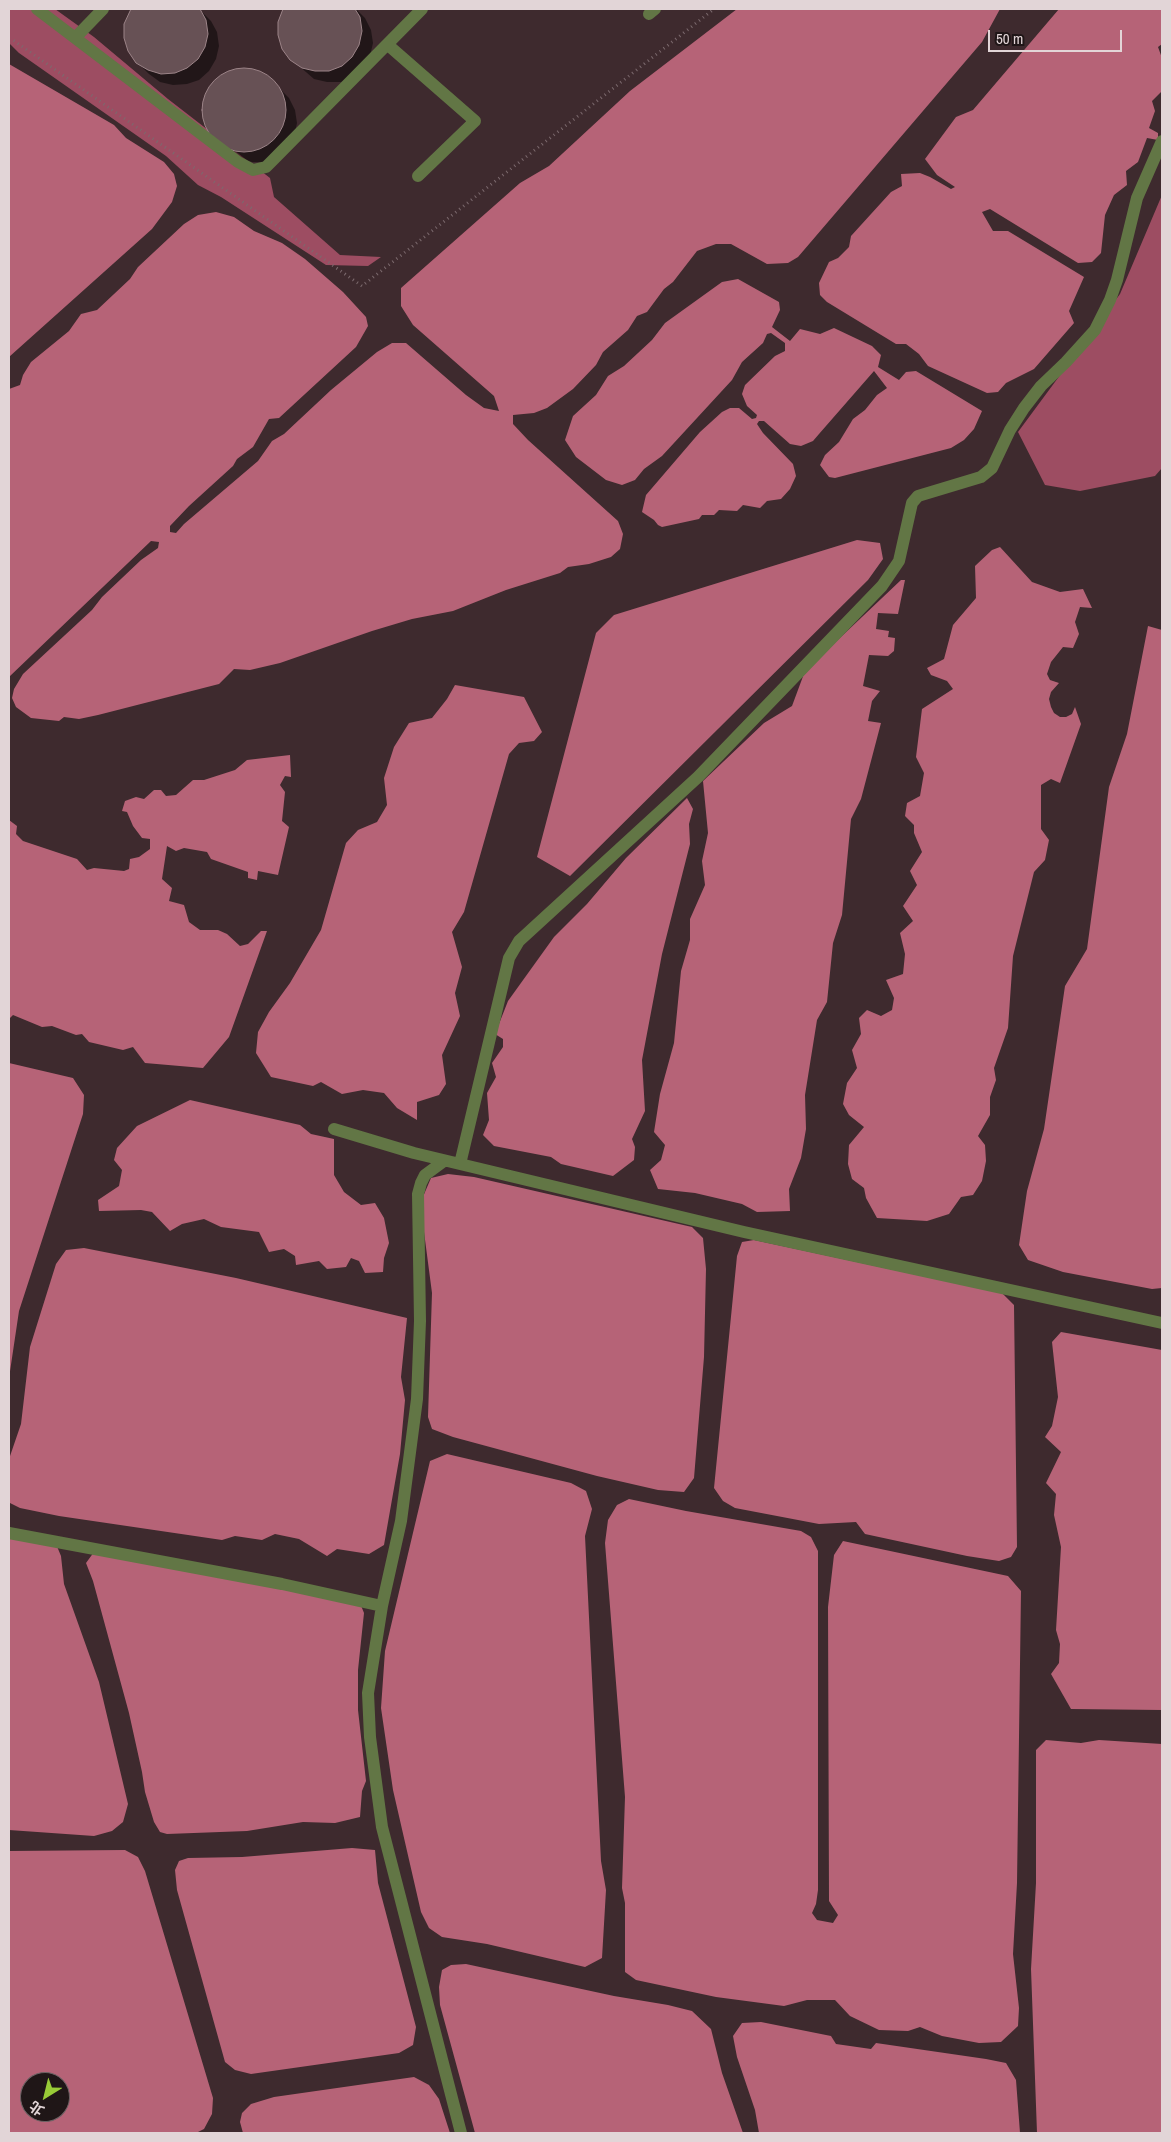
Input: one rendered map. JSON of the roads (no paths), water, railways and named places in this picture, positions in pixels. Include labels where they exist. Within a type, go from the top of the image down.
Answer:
[{"type":"lane","points":[[37,9],[238,162],[253,170],[266,167],[422,9]]},
{"type":"lane","points":[[75,38],[103,9]]},
{"type":"lane","points":[[388,45],[475,121],[418,176]]},
{"type":"lane","points":[[460,1164],[509,958],[520,941],[698,777],[882,586],[900,561],[912,503],[923,494],[980,477],[992,468],[1010,430],[1024,408],[1041,386],[1078,349],[1099,322],[1117,280],[1137,198],[1162,141]]},
{"type":"lane","points":[[334,1129],[444,1161],[744,1232],[1162,1323]]},
{"type":"lane","points":[[444,1161],[425,1175],[420,1183],[418,1194],[420,1321],[417,1399],[401,1521],[382,1606],[368,1693],[370,1737],[382,1827],[460,2133]]},
{"type":"lane","points":[[9,1533],[282,1584],[382,1606]]}]
